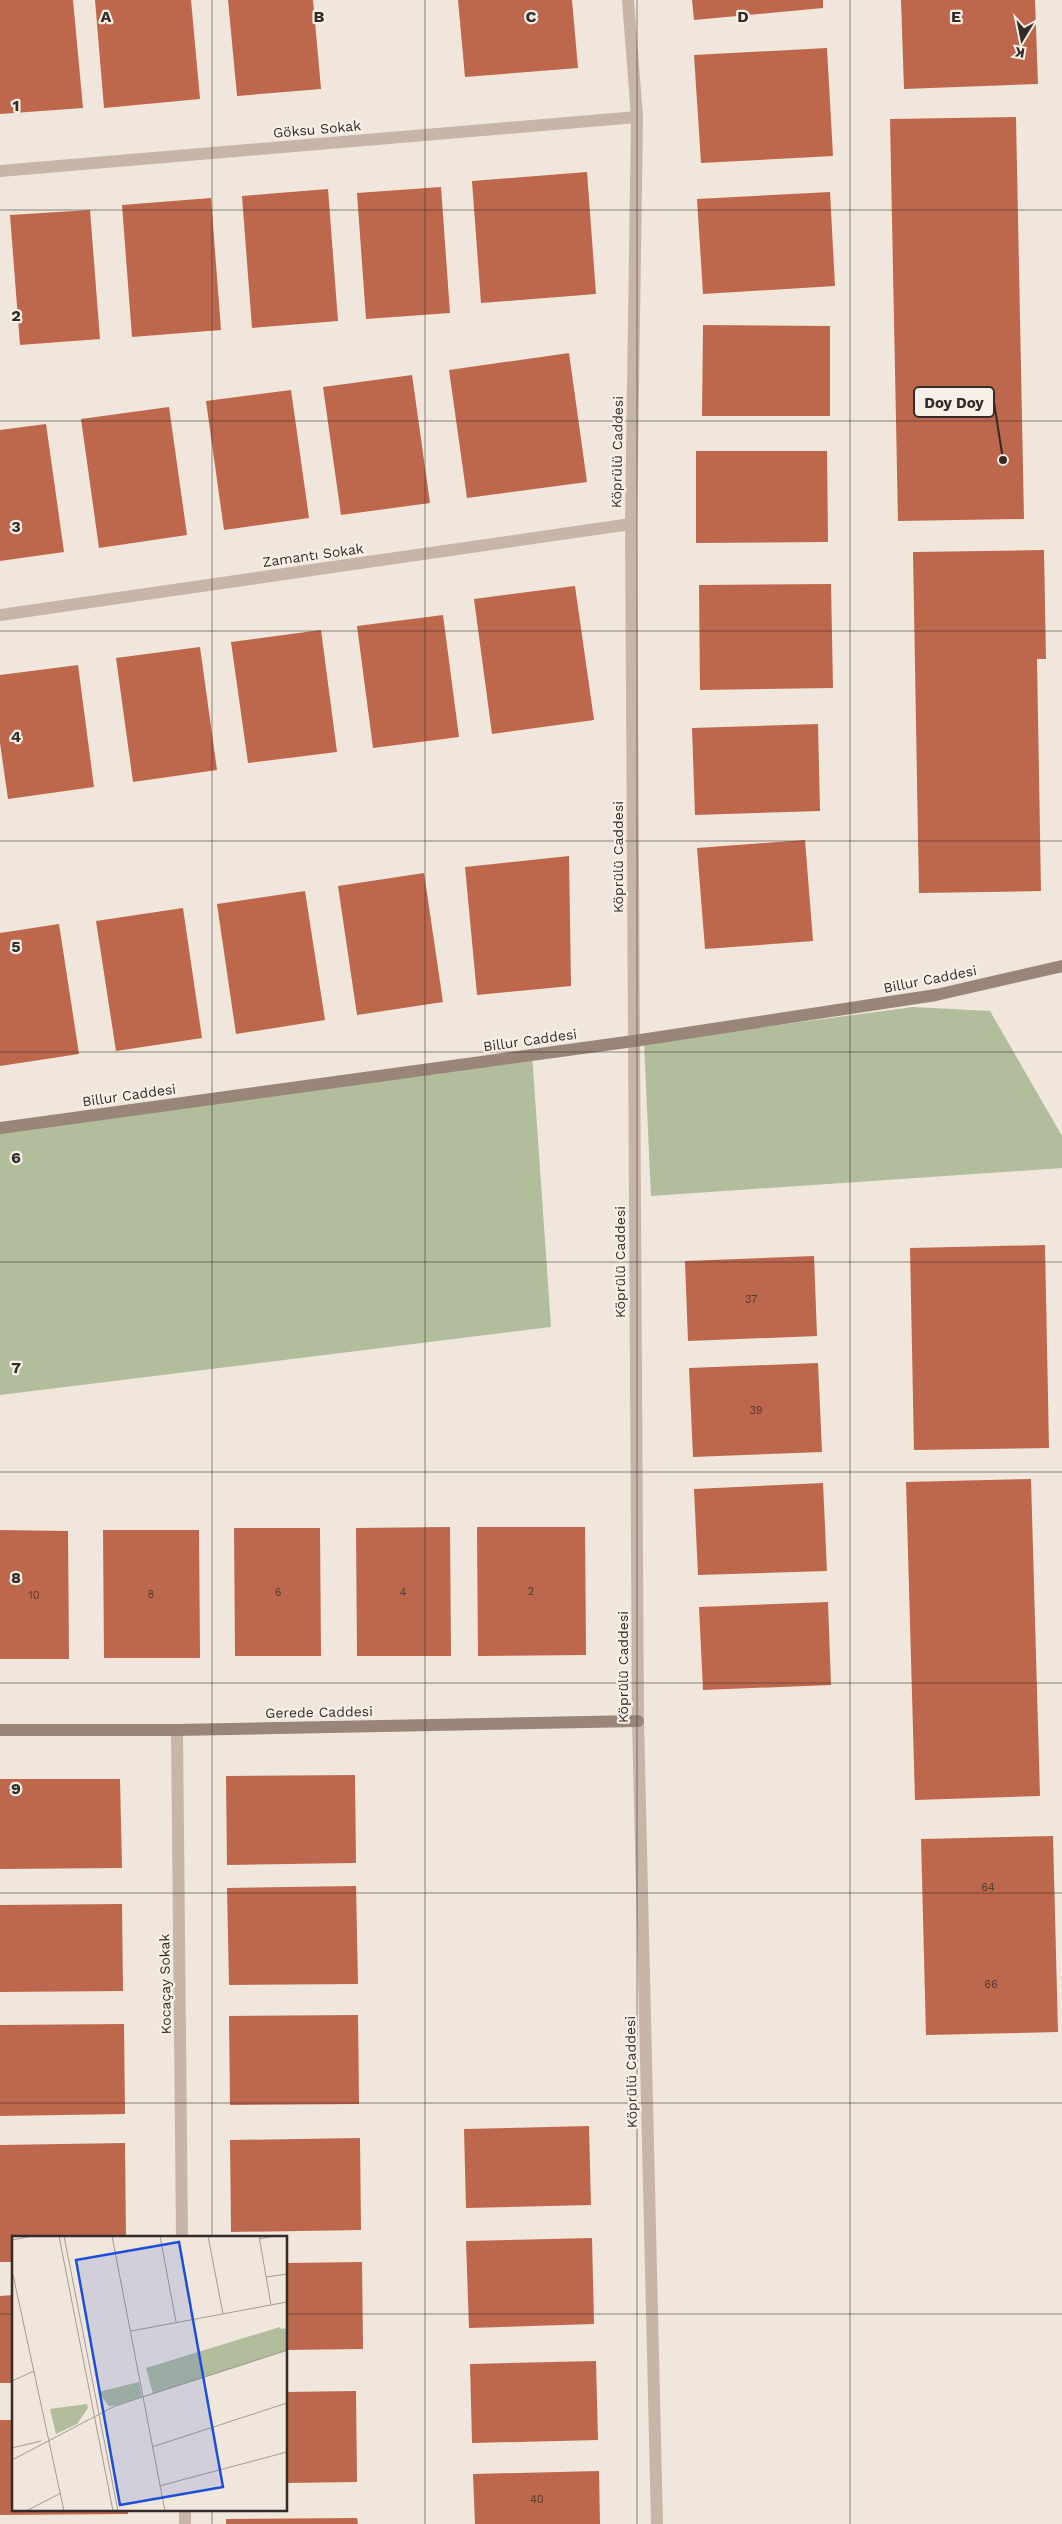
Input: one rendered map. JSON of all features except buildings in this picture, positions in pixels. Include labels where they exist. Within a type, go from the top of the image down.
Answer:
[{"type":"street","name":"Köprülü Caddesi","points":[[628,0],[637,116],[631,524],[638,1721],[656,2524]]},
{"type":"street","name":"Göksu Sokak","points":[[0,171],[637,116]]},
{"type":"street","name":"Zamantı Sokak","points":[[0,615],[631,524]]},
{"type":"street","name":"Billur Caddesi","points":[[0,1128],[634,1041],[936,994],[1062,966]]},
{"type":"street","name":"Gerede Caddesi","points":[[0,1730],[177,1730],[638,1721]]},
{"type":"street","name":"Kocaçay Sokak","points":[[177,1730],[182,2236]]},
{"type":"green space","points":[[913,1007],[990,1011],[1062,1136],[1062,1168],[651,1196],[644,1043]]},
{"type":"green space","points":[[532,1054],[551,1327],[0,1395],[0,1127]]},
{"type":"place","name":"Doy Doy","points":[[1003,460]]}]
